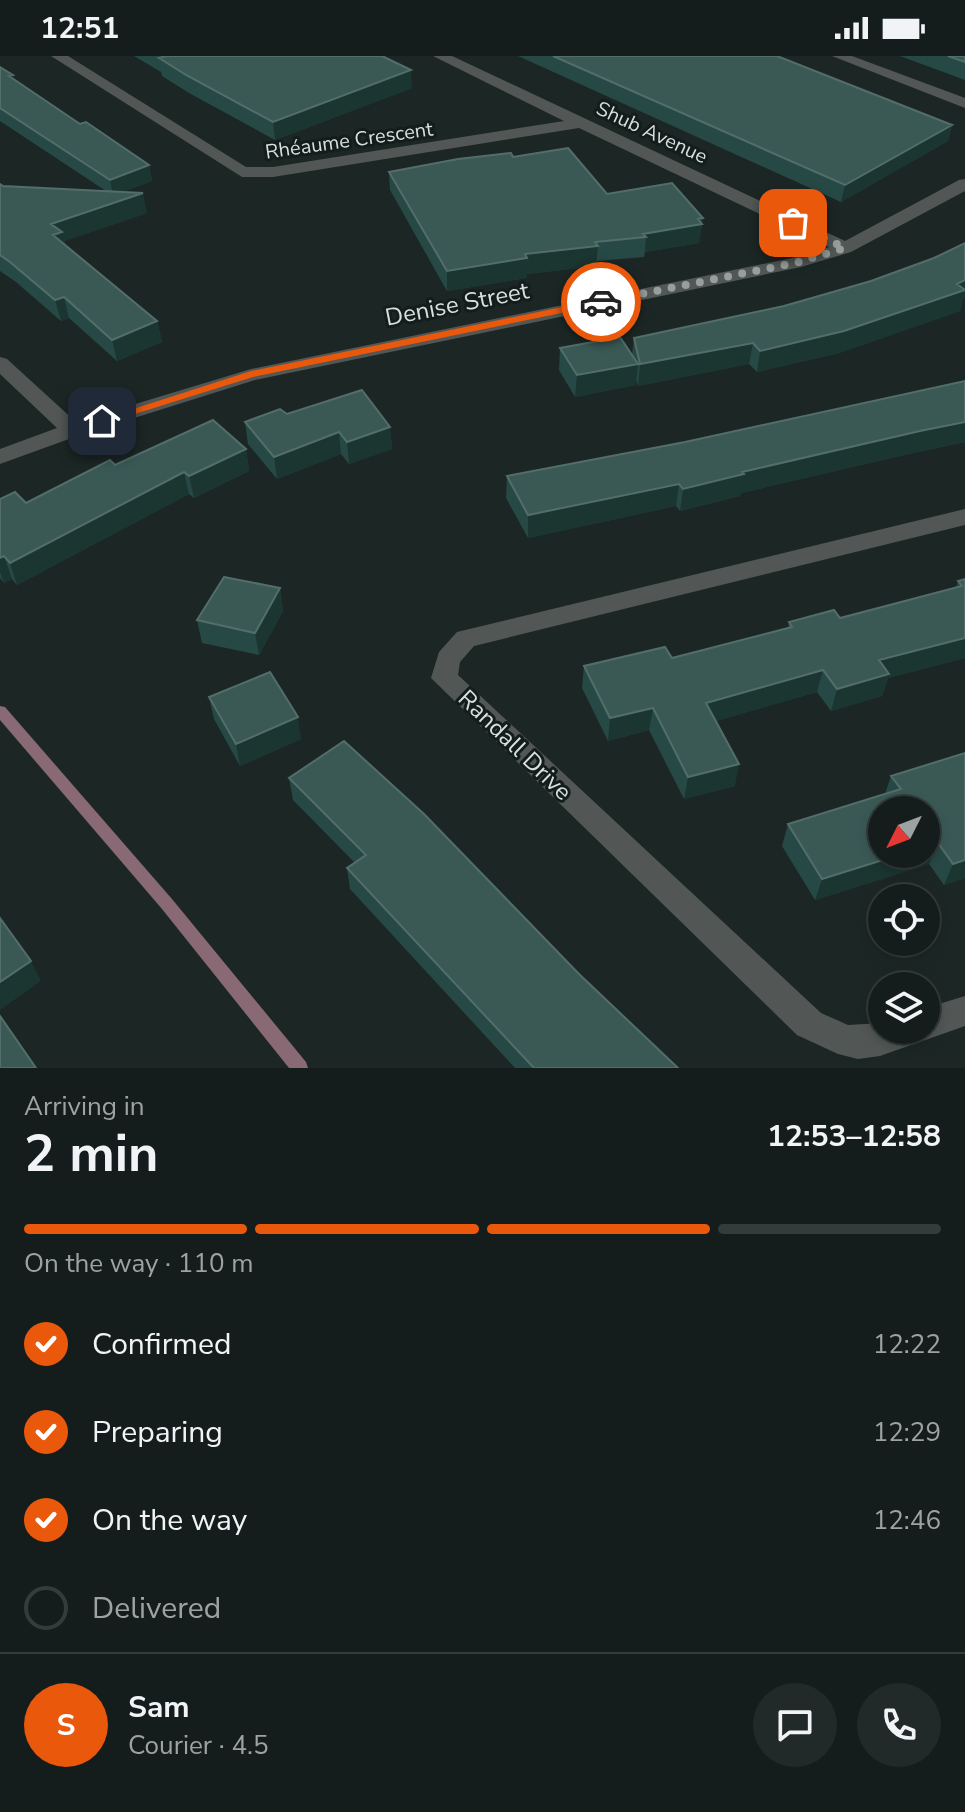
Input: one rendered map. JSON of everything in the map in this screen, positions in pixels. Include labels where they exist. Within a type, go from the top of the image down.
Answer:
[{"type":"street","name":"Rhéaume Crescent","points":[[58,56],[242,172],[273,172],[581,123]]},
{"type":"street","name":"Shub Avenue","points":[[440,56],[845,248]]},
{"type":"street","points":[[839,56],[965,103]]},
{"type":"street","name":"Denise Street","points":[[0,457],[72,430],[251,375],[795,263],[845,248],[965,184]]},
{"type":"street","points":[[0,363],[72,430]]},
{"type":"street","name":"Randall Drive","points":[[870,1044],[842,1042],[809,1024],[444,678],[448,659],[466,639],[965,517]]},
{"type":"street","points":[[940,1019],[965,1011]]},
{"type":"building","points":[[382,56],[411,70],[273,122],[186,75],[159,58]]},
{"type":"building","points":[[553,56],[777,56],[952,125],[845,185]]},
{"type":"building","points":[[948,56],[965,56],[965,62]]},
{"type":"building","points":[[0,67],[80,124],[86,122],[149,165],[110,180],[0,108]]},
{"type":"building","points":[[568,148],[607,194],[672,183],[703,218],[698,219],[702,224],[643,234],[646,237],[595,242],[598,246],[525,254],[527,258],[447,271],[389,172],[458,159],[511,153],[513,157]]},
{"type":"building","points":[[0,184],[143,193],[51,224],[62,232],[53,235],[157,321],[112,340],[64,297],[55,300],[0,255]]},
{"type":"building","points":[[965,243],[965,280],[957,284],[965,290],[844,331],[760,351],[753,343],[640,364],[634,338],[784,306],[871,281]]},
{"type":"building","points":[[620,337],[638,364],[577,375],[560,348]]},
{"type":"building","points":[[965,381],[965,422],[742,472],[744,474],[683,489],[679,484],[528,515],[507,476],[685,442]]},
{"type":"building","points":[[362,390],[390,427],[347,442],[339,432],[274,457],[245,422],[280,409],[287,414]]},
{"type":"building","points":[[213,420],[246,449],[189,476],[184,472],[10,563],[4,556],[0,558],[0,499],[15,492],[26,503],[110,460],[115,465]]},
{"type":"building","points":[[224,577],[280,588],[255,633],[197,620]]},
{"type":"building","points":[[965,579],[965,638],[879,660],[889,674],[837,689],[823,670],[706,703],[739,764],[688,777],[653,708],[610,718],[584,666],[665,647],[672,658],[792,627],[789,622],[834,610],[840,618],[962,586],[958,581]]},
{"type":"building","points":[[270,672],[298,717],[236,744],[209,697]]},
{"type":"building","points":[[344,741],[424,814],[579,974],[678,1068],[534,1068],[347,868],[366,855],[289,778]]},
{"type":"building","points":[[965,753],[965,860],[953,864],[940,846],[940,796],[878,796],[901,789],[891,776]]},
{"type":"building","points":[[868,799],[868,865],[822,879],[788,824]]},
{"type":"building","points":[[0,918],[31,961],[0,982]]},
{"type":"building","points":[[0,1016],[36,1068],[0,1068]]},
{"type":"waterway","points":[[0,711],[167,904],[300,1068]]},
{"type":"way so far","points":[[601,302],[795,263],[845,248],[793,223]]},
{"type":"route","points":[[102,421],[251,375],[333,355],[601,302]]}]
